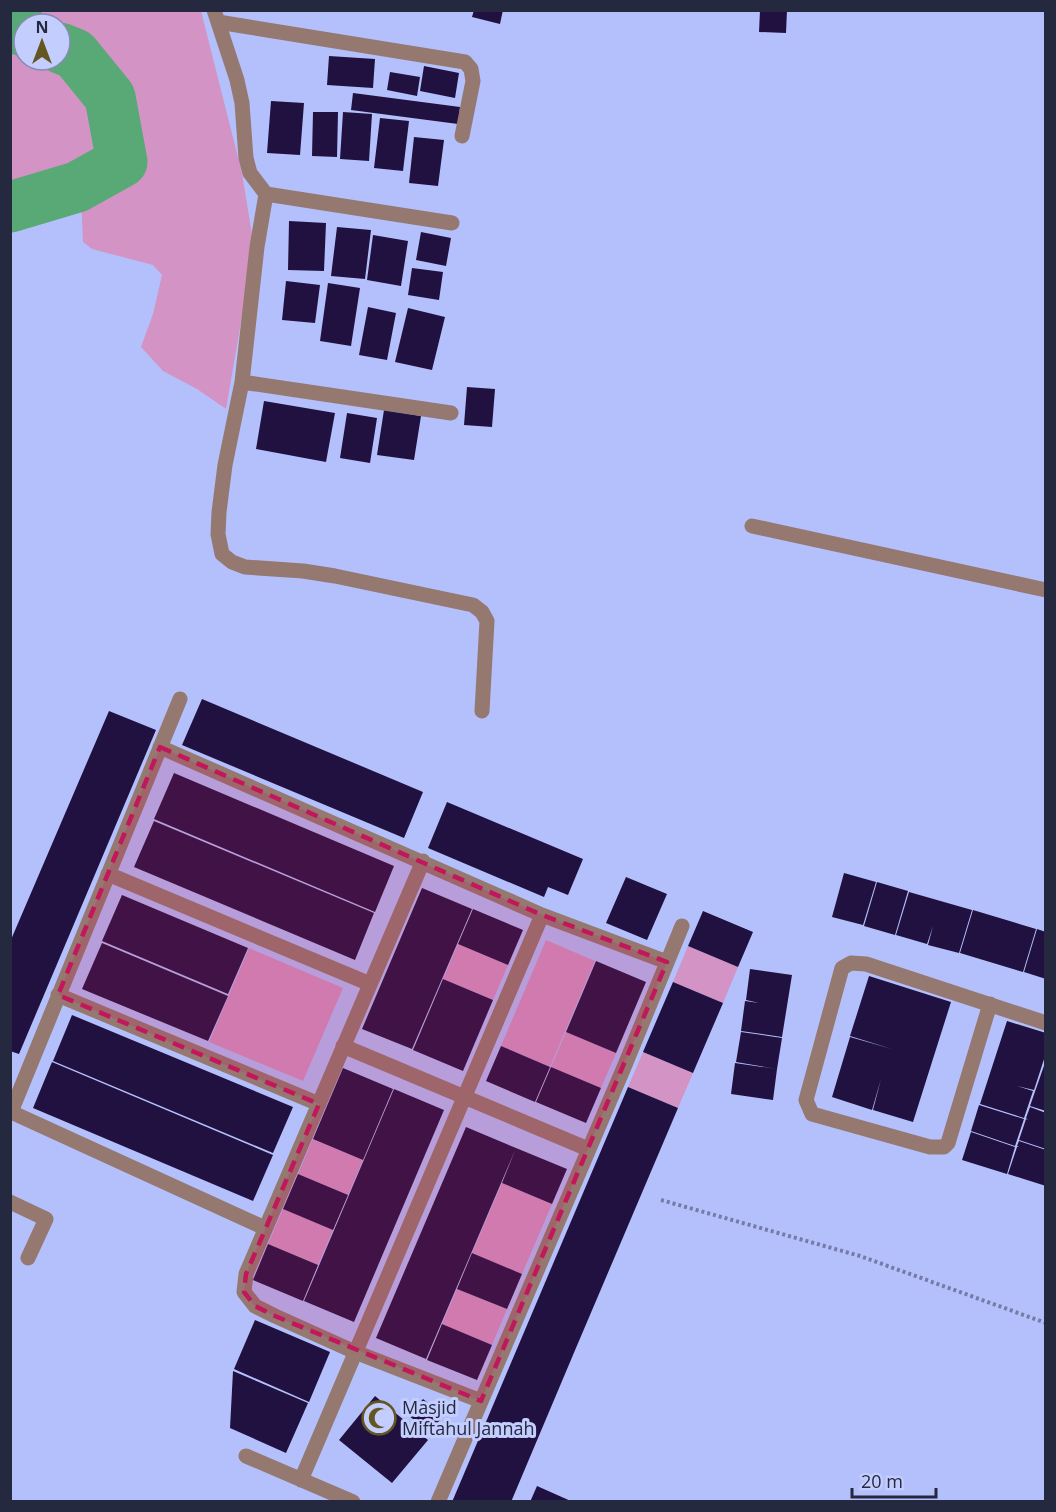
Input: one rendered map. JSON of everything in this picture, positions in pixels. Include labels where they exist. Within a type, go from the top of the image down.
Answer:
[{"type":"street","points":[[452,223],[266,194],[250,173],[246,158],[239,92],[216,16],[465,62],[471,69],[472,81],[462,136]]},
{"type":"street","points":[[266,194],[257,247],[242,382],[225,465],[219,512],[218,534],[222,555],[245,567],[335,576],[474,605],[487,621],[482,711]]},
{"type":"street","points":[[242,382],[451,413]]},
{"type":"street","points":[[752,526],[1046,590]]},
{"type":"street","points":[[180,699],[10,1112],[265,1228]]},
{"type":"street","points":[[160,747],[542,915],[667,962]]},
{"type":"street","points":[[423,861],[265,1228],[246,1274],[244,1292],[255,1306],[355,1352],[480,1401]]},
{"type":"street","points":[[108,873],[370,984]]},
{"type":"street","points":[[301,1480],[542,915]]},
{"type":"street","points":[[438,1502],[682,926]]},
{"type":"street","points":[[990,1005],[948,1143],[944,1147],[930,1147],[812,1114],[806,1100],[842,968],[851,963],[866,964],[1046,1023]]},
{"type":"street","points":[[58,995],[319,1104]]},
{"type":"street","points":[[344,1046],[588,1149]]},
{"type":"street","points":[[10,1202],[46,1219],[28,1258]]},
{"type":"street","points":[[246,1456],[352,1502]]},
{"type":"path","points":[[661,1200],[860,1256],[1046,1323]]},
{"type":"highlighted area","points":[[160,747],[542,915],[667,962],[481,1401],[275,1316],[255,1306],[244,1292],[246,1274],[319,1104],[58,995]]},
{"type":"shaded area","points":[[11,10],[201,11],[242,173],[254,247],[226,409],[197,389],[163,371],[141,347],[153,314],[162,275],[153,265],[92,249],[83,242],[81,196],[134,167],[119,92],[81,46],[72,42],[72,12],[12,12],[11,17]]},
{"type":"shaded area","points":[[10,38],[12,39],[12,72],[72,72],[72,68],[100,102],[110,156],[73,177],[11,196]]},
{"type":"shaded area","points":[[546,940],[595,961],[550,1067],[501,1046]]},
{"type":"shaded area","points":[[458,944],[508,965],[493,1000],[443,979]]},
{"type":"shaded area","points":[[688,946],[738,967],[723,1003],[673,982]]},
{"type":"shaded area","points":[[249,948],[343,988],[303,1081],[209,1042]]},
{"type":"shaded area","points":[[566,1032],[616,1053],[601,1088],[551,1067]]},
{"type":"shaded area","points":[[643,1052],[693,1073],[678,1108],[628,1087]]},
{"type":"shaded area","points":[[313,1139],[363,1160],[348,1195],[298,1174]]},
{"type":"shaded area","points":[[502,1183],[552,1204],[522,1274],[472,1253]]},
{"type":"shaded area","points":[[283,1209],[333,1230],[318,1265],[268,1244]]},
{"type":"shaded area","points":[[457,1289],[507,1309],[492,1345],[442,1324]]},
{"type":"building","points":[[474,10],[503,10],[500,24],[472,17]]},
{"type":"building","points":[[760,10],[787,10],[786,33],[759,32]]},
{"type":"building","points":[[329,56],[375,59],[373,88],[327,85]]},
{"type":"building","points":[[424,66],[459,73],[455,98],[420,91]]},
{"type":"building","points":[[390,72],[420,77],[417,96],[387,90]]},
{"type":"building","points":[[353,93],[460,107],[458,124],[351,110]]},
{"type":"building","points":[[271,101],[304,103],[300,155],[267,153]]},
{"type":"building","points":[[313,112],[338,112],[337,157],[312,156]]},
{"type":"building","points":[[343,112],[372,114],[369,161],[340,159]]},
{"type":"building","points":[[380,118],[409,121],[403,171],[374,168]]},
{"type":"building","points":[[414,137],[444,140],[438,186],[409,183]]},
{"type":"building","points":[[289,221],[326,223],[324,271],[288,270]]},
{"type":"building","points":[[337,227],[371,230],[365,279],[331,276]]},
{"type":"building","points":[[421,232],[451,238],[446,266],[416,260]]},
{"type":"building","points":[[373,235],[408,241],[401,286],[367,280]]},
{"type":"building","points":[[412,268],[443,272],[439,300],[408,295]]},
{"type":"building","points":[[286,281],[320,285],[315,323],[282,320]]},
{"type":"building","points":[[328,283],[360,288],[351,346],[320,341]]},
{"type":"building","points":[[368,307],[396,313],[387,360],[359,355]]},
{"type":"building","points":[[408,308],[445,317],[432,370],[395,362]]},
{"type":"building","points":[[467,387],[495,389],[492,427],[464,425]]},
{"type":"building","points":[[264,401],[335,413],[326,462],[256,449]]},
{"type":"building","points":[[384,410],[421,416],[414,460],[377,455]]},
{"type":"building","points":[[347,413],[377,418],[370,463],[340,458]]},
{"type":"building","points":[[202,699],[423,792],[404,838],[182,745]]},
{"type":"building","points":[[109,711],[156,730],[19,1054],[10,1051],[10,942]]},
{"type":"building","points":[[174,773],[394,866],[375,912],[154,819]]},
{"type":"building","points":[[447,802],[583,859],[568,895],[548,887],[544,897],[428,848]]},
{"type":"building","points":[[154,821],[374,913],[355,960],[134,867]]},
{"type":"building","points":[[844,873],[876,882],[863,925],[832,917]]},
{"type":"building","points":[[626,877],[667,894],[647,940],[606,923]]},
{"type":"building","points":[[877,882],[908,891],[895,935],[864,926]]},
{"type":"building","points":[[422,888],[472,909],[412,1049],[362,1029]]},
{"type":"building","points":[[909,892],[972,910],[959,953],[928,945],[933,926],[927,944],[896,935]]},
{"type":"building","points":[[122,895],[248,948],[228,994],[102,941]]},
{"type":"building","points":[[473,909],[523,930],[508,965],[458,944]]},
{"type":"building","points":[[973,910],[1036,929],[1023,972],[960,953]]},
{"type":"building","points":[[703,911],[753,932],[738,967],[688,946]]},
{"type":"building","points":[[1037,929],[1046,932],[1046,979],[1024,972]]},
{"type":"building","points":[[102,943],[228,996],[208,1041],[82,989]]},
{"type":"building","points":[[596,961],[646,982],[616,1053],[566,1032]]},
{"type":"building","points":[[750,969],[792,975],[782,1037],[741,1031],[745,1001],[759,1003],[746,1000]]},
{"type":"building","points":[[869,976],[951,1002],[913,1122],[873,1110],[881,1079],[872,1110],[832,1097],[850,1037],[892,1049],[850,1036]]},
{"type":"building","points":[[443,979],[493,1000],[463,1071],[413,1050]]},
{"type":"building","points":[[673,982],[723,1003],[693,1073],[643,1052]]},
{"type":"building","points":[[72,1015],[293,1107],[273,1153],[53,1061]]},
{"type":"building","points":[[1007,1021],[1046,1033],[1046,1053],[1034,1090],[1017,1086],[1033,1091],[1024,1118],[980,1104]]},
{"type":"building","points":[[741,1032],[782,1038],[777,1069],[736,1062]]},
{"type":"building","points":[[501,1046],[550,1067],[535,1102],[486,1081]]},
{"type":"building","points":[[1046,1060],[1046,1111],[1030,1106]]},
{"type":"building","points":[[52,1062],[273,1155],[253,1201],[33,1108]]},
{"type":"building","points":[[735,1063],[777,1069],[773,1100],[731,1094]]},
{"type":"building","points":[[551,1067],[601,1088],[586,1123],[536,1102]]},
{"type":"building","points":[[343,1068],[393,1089],[363,1160],[313,1139]]},
{"type":"building","points":[[628,1087],[678,1108],[511,1502],[452,1502]]},
{"type":"building","points":[[394,1089],[444,1110],[354,1322],[304,1301]]},
{"type":"building","points":[[979,1105],[1024,1119],[1015,1146],[971,1131]]},
{"type":"building","points":[[1030,1107],[1046,1113],[1046,1149],[1019,1140],[1026,1119],[1028,1120],[1026,1118]]},
{"type":"building","points":[[466,1127],[516,1148],[426,1359],[376,1338]]},
{"type":"building","points":[[971,1132],[1015,1147],[1007,1174],[962,1160]]},
{"type":"building","points":[[1019,1141],[1046,1150],[1046,1186],[1008,1174],[1017,1147],[1019,1147],[1017,1146]]},
{"type":"building","points":[[516,1148],[567,1169],[552,1204],[502,1183]]},
{"type":"building","points":[[298,1174],[348,1195],[333,1230],[283,1209]]},
{"type":"building","points":[[268,1244],[318,1265],[303,1301],[253,1280]]},
{"type":"building","points":[[472,1253],[522,1274],[507,1309],[457,1289]]},
{"type":"building","points":[[255,1320],[330,1352],[309,1402],[234,1369]]},
{"type":"building","points":[[442,1324],[492,1345],[477,1380],[427,1360]]},
{"type":"building","points":[[233,1371],[308,1403],[286,1453],[230,1428]]},
{"type":"building","name":"Masjid Miftahul Jannah","points":[[375,1396],[428,1440],[392,1483],[339,1440]]},
{"type":"building","points":[[423,1399],[444,1415],[430,1432],[409,1416]]},
{"type":"building","points":[[537,1486],[573,1502],[530,1502]]},
{"type":"waterway","points":[[10,207],[77,187],[122,162],[110,97],[72,53]]},
{"type":"place","name":"Masjid Miftahul Jannah","points":[[379,1418]]}]
